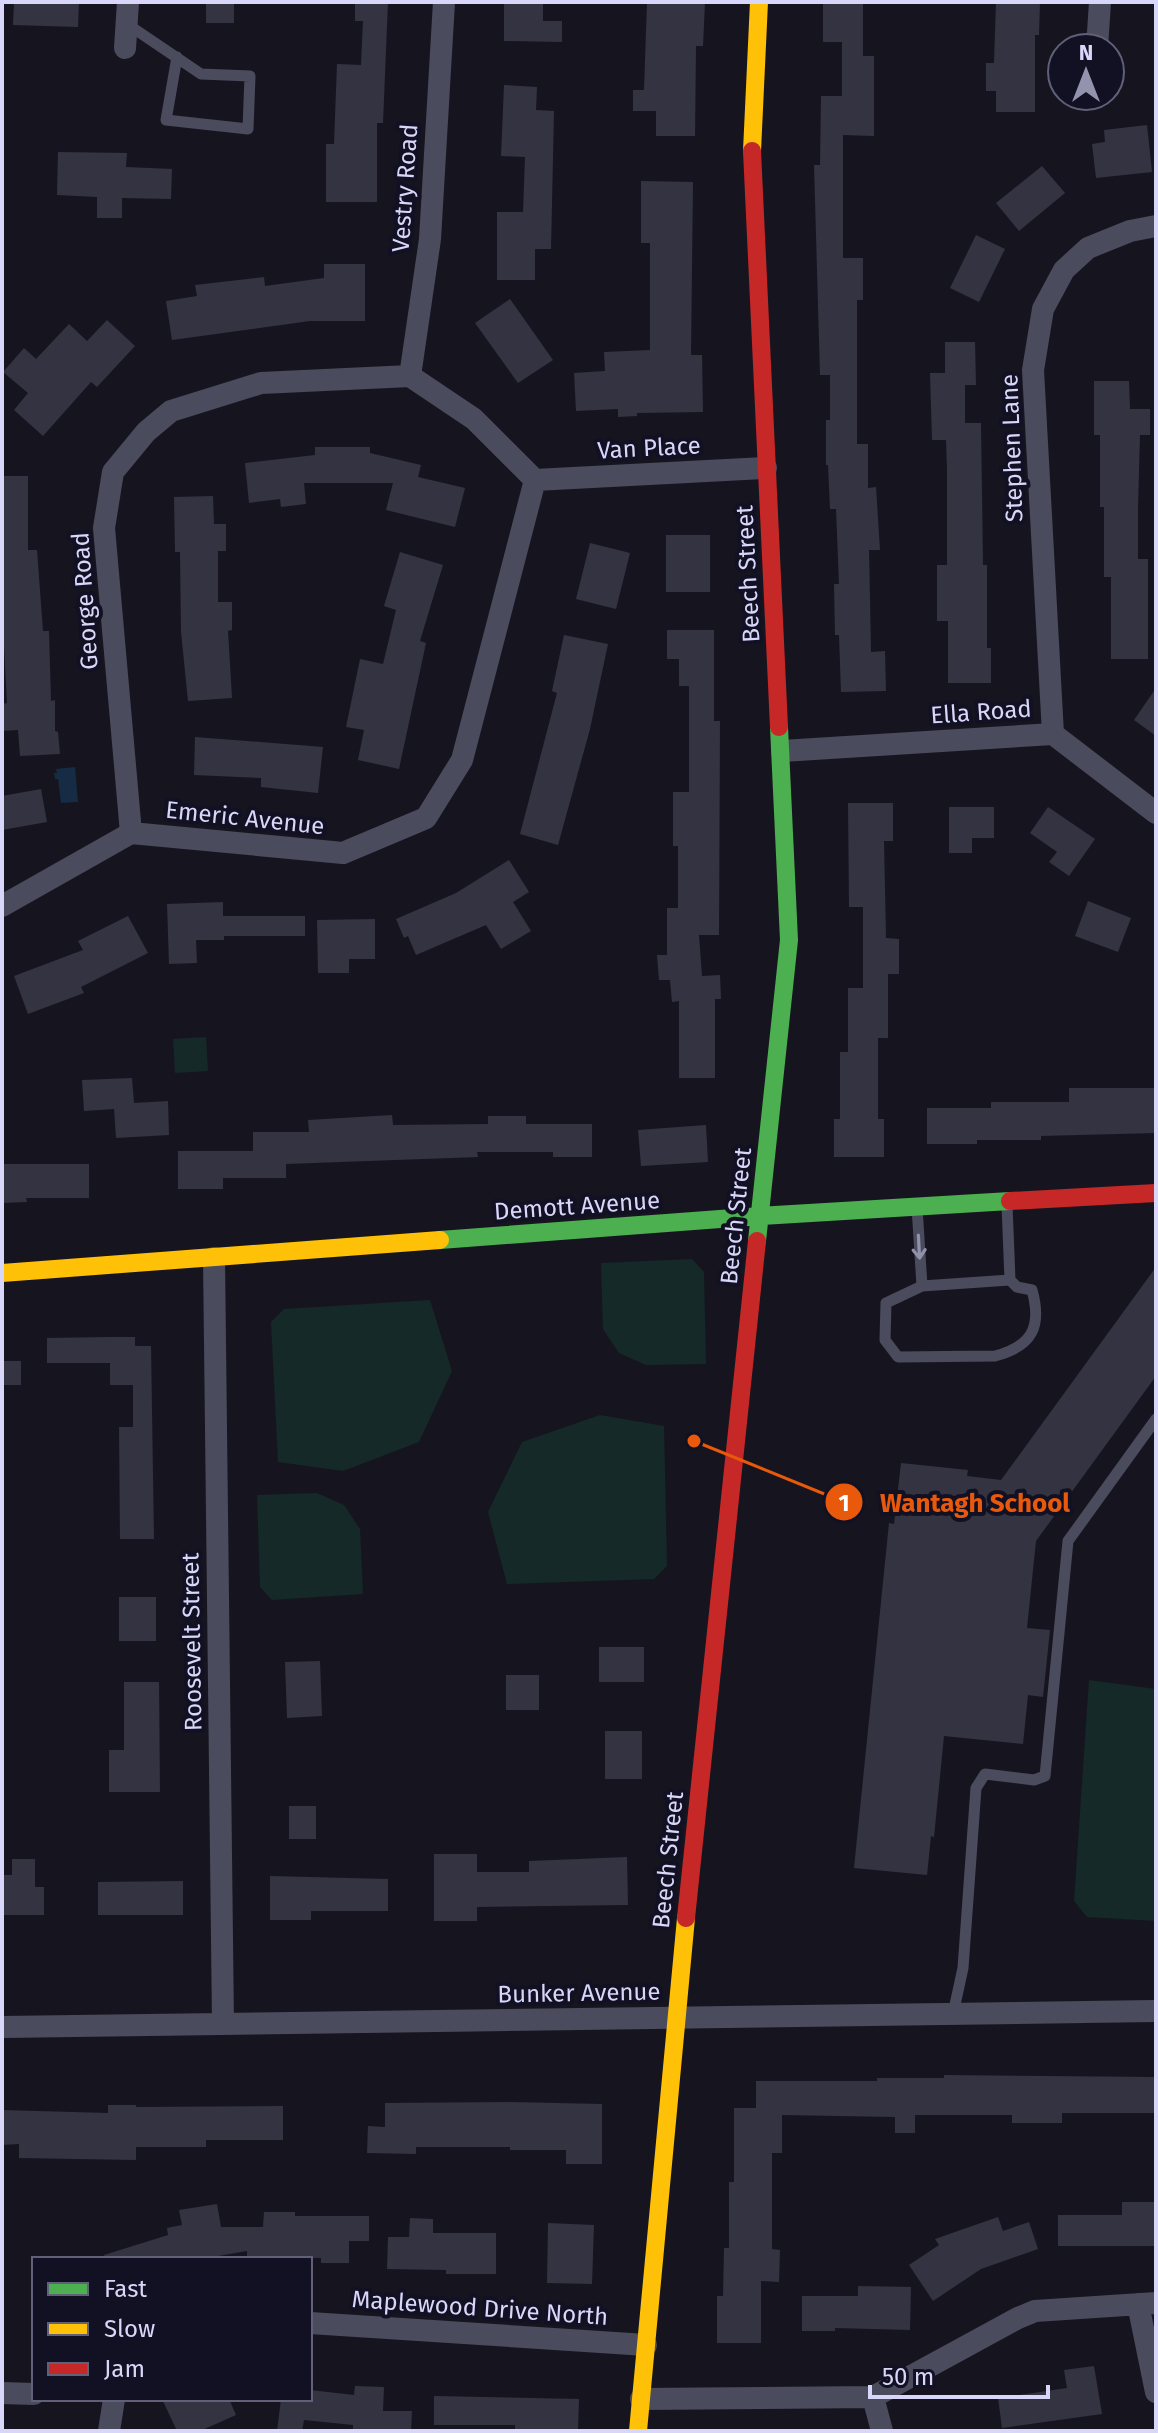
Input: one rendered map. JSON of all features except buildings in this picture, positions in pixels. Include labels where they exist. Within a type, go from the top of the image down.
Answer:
[{"type":"street","name":"Vestry Road","points":[[410,376],[430,239],[444,2]]},
{"type":"street","name":"Beech Street","points":[[638,2431],[676,2018],[789,940],[751,138],[759,2]]},
{"type":"street","points":[[1098,32],[1100,2]]},
{"type":"street","points":[[125,48],[127,13]]},
{"type":"street","name":"Stephen Lane","points":[[1053,734],[1033,370],[1043,309],[1064,270],[1088,248],[1130,231],[1156,226]]},
{"type":"street","points":[[410,376],[474,419],[535,480]]},
{"type":"street","name":"George Road","points":[[131,833],[104,528],[113,472],[146,432],[171,411],[261,383],[410,376]]},
{"type":"street","name":"Van Place","points":[[535,480],[766,468]]},
{"type":"street","name":"Emeric Avenue","points":[[2,906],[131,833],[343,853],[426,818],[462,760],[535,480]]},
{"type":"street","name":"Ella Road","points":[[782,751],[1053,734],[1156,813]]},
{"type":"street","name":"Demott Avenue","points":[[2,1273],[760,1216],[1156,1193]]},
{"type":"street","name":"Roosevelt Street","points":[[214,1258],[223,2024]]},
{"type":"street","name":"Bunker Avenue","points":[[2,2027],[1156,2011]]},
{"type":"street","points":[[641,2399],[873,2397],[1035,2311],[1147,2304],[1156,2392]]},
{"type":"street","name":"Maplewood Drive North","points":[[312,2323],[646,2345]]},
{"type":"street","points":[[2,2393],[32,2394]]},
{"type":"street","points":[[873,2397],[882,2431]]},
{"type":"street","points":[[109,2431],[114,2401]]},
{"type":"lane","points":[[127,13],[201,74],[250,76],[248,129],[166,120],[177,57]]},
{"type":"lane","points":[[1007,1202],[1010,1280],[1017,1287],[1032,1290],[1039,1313],[1027,1341],[1010,1352],[995,1356],[898,1357],[885,1340],[886,1303],[922,1286],[1010,1280]]},
{"type":"lane","points":[[917,1207],[922,1286]]},
{"type":"lane","points":[[953,2014],[963,1968],[976,1788],[985,1774],[1034,1780],[1045,1776],[1068,1541],[1156,1419]]},
{"type":"green space","points":[[206,1037],[208,1071],[175,1073],[173,1039]]},
{"type":"green space","points":[[692,1259],[704,1272],[706,1364],[646,1365],[619,1353],[603,1329],[601,1263]]},
{"type":"green space","points":[[430,1300],[452,1371],[419,1442],[343,1471],[278,1462],[271,1322],[284,1309]]},
{"type":"green space","points":[[600,1415],[664,1426],[667,1566],[654,1579],[507,1584],[488,1512],[522,1442]]},
{"type":"green space","points":[[317,1493],[344,1505],[360,1529],[363,1594],[272,1600],[260,1587],[257,1495]]},
{"type":"green space","points":[[1089,1680],[1156,1689],[1156,1921],[1087,1917],[1074,1901]]},
{"type":"water","points":[[75,767],[78,802],[61,803],[58,779],[55,779],[54,773],[57,773],[56,769]]},
{"type":"traffic: fast","points":[[757,1241],[789,940],[779,727]]},
{"type":"traffic: fast","points":[[440,1240],[1010,1201]]},
{"type":"traffic: slow","points":[[752,151],[759,2]]},
{"type":"traffic: slow","points":[[2,1273],[440,1240]]},
{"type":"traffic: slow","points":[[638,2431],[686,1918]]},
{"type":"traffic: jam","points":[[752,151],[779,727]]},
{"type":"traffic: jam","points":[[1010,1201],[1156,1193]]},
{"type":"traffic: jam","points":[[686,1918],[757,1241]]},
{"type":"place","name":"Wantagh School","points":[[694,1441]]}]
